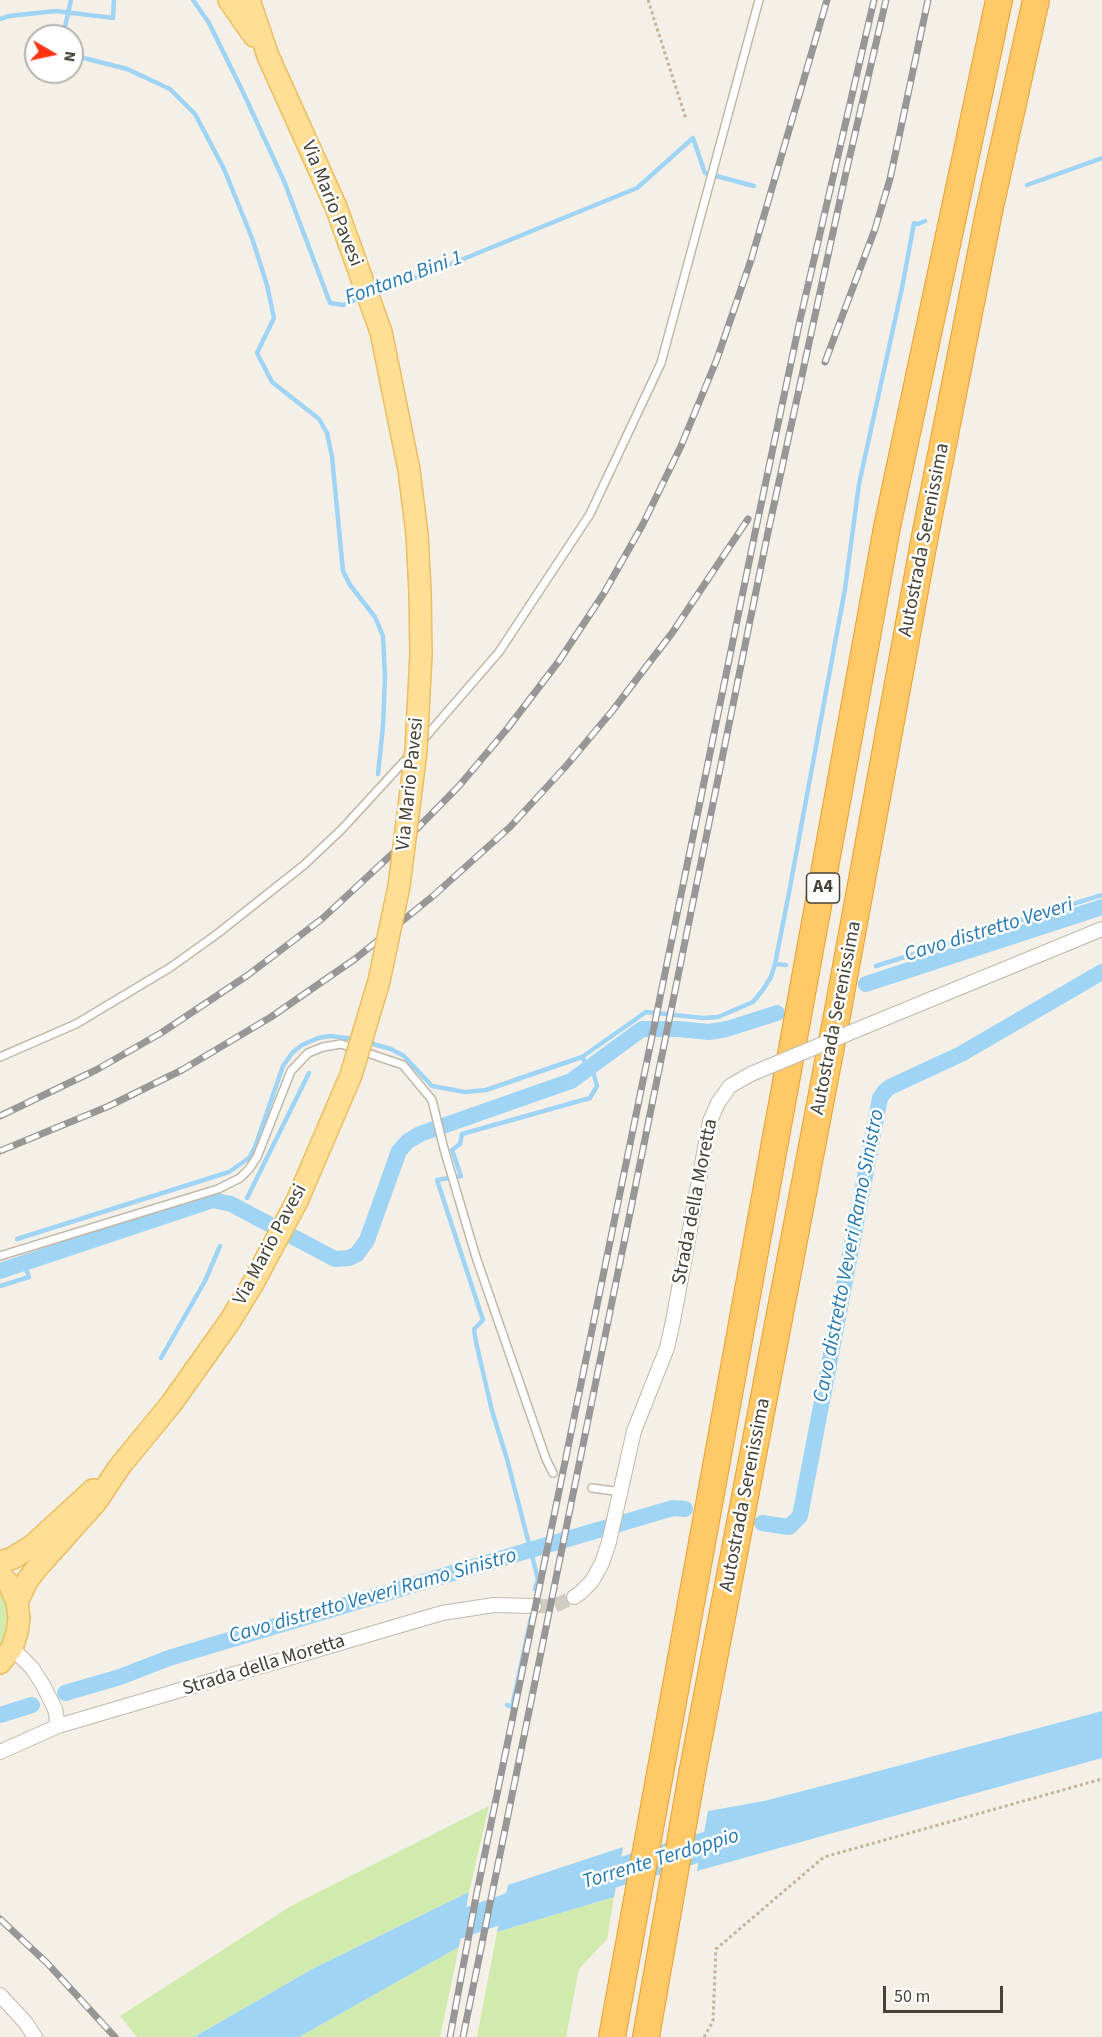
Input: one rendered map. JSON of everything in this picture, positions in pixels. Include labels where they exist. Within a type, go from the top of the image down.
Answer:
[{"type":"highway","name":"Autostrada Serenissima","points":[[612,2037],[887,527],[999,0]]},
{"type":"highway","name":"Autostrada Serenissima","points":[[646,2037],[692,1774],[838,1010],[925,536],[987,224],[1035,0]]},
{"type":"main road","name":"Via Mario Pavesi","points":[[229,0],[268,56]]},
{"type":"main road","name":"Via Mario Pavesi","points":[[120,1466],[202,1362],[252,1285],[287,1221],[314,1164],[351,1075],[386,952],[401,876],[416,751],[421,654],[417,534],[410,470],[381,332],[336,207],[268,56],[249,0]]},
{"type":"main road","points":[[0,1562],[13,1558],[32,1546],[120,1466]]},
{"type":"main road","points":[[17,1602],[27,1581],[36,1569],[83,1519],[120,1466]]},
{"type":"main road","points":[[0,1575],[9,1584],[17,1602],[18,1626],[6,1655]]},
{"type":"street","name":"Strada della Moretta","points":[[574,1597],[592,1581],[602,1563],[609,1542],[634,1431],[674,1321],[710,1121],[717,1103],[730,1086],[751,1074],[1102,929]]},
{"type":"street","name":"Strada della Moretta","points":[[0,1752],[58,1726],[442,1613],[494,1605],[534,1606]]},
{"type":"street","points":[[6,1655],[32,1668],[55,1709],[58,1726]]},
{"type":"street","points":[[0,1995],[25,2022],[35,2037]]},
{"type":"lane","points":[[0,1057],[76,1024],[123,996],[171,967],[259,902],[304,865],[342,829],[499,652],[590,514],[661,363],[759,0]]},
{"type":"lane","points":[[0,1256],[218,1189],[240,1178],[257,1156],[291,1071],[308,1053],[340,1044],[403,1065],[432,1100],[450,1171],[476,1257],[546,1459],[553,1473]]},
{"type":"lane","points":[[592,1488],[621,1492]]},
{"type":"path","points":[[648,0],[686,119]]},
{"type":"path","points":[[704,2037],[713,2021],[716,1949],[824,1857],[1102,1779]]},
{"type":"green space","points":[[0,1590],[7,1603],[9,1618],[7,1633],[0,1647]]},
{"type":"green space","points":[[489,1806],[469,1892],[314,1968],[194,2037],[137,2037],[120,2016],[291,1906]]},
{"type":"green space","points":[[614,1897],[607,1939],[579,1969],[566,2037],[477,2037],[497,1932]]},
{"type":"green space","points":[[459,1947],[440,2037],[299,2037]]},
{"type":"water","points":[[1102,1711],[1102,1758],[697,1871],[708,1811],[764,1801]]},
{"type":"water","points":[[623,1847],[614,1897],[497,1932],[508,1885]]},
{"type":"water","points":[[469,1892],[459,1947],[299,2037],[194,2037],[314,1968]]},
{"type":"waterway","name":"Cavo distretto Veveri","points":[[66,24],[71,0]]},
{"type":"waterway","name":"Fontana Bini 1","points":[[0,19],[56,11],[113,18],[114,0]]},
{"type":"waterway","name":"Fontana Bini 1","points":[[193,0],[209,23],[284,181],[330,303],[343,305],[361,298]]},
{"type":"waterway","name":"Cavo distretto Veveri","points":[[84,58],[127,69],[170,89],[195,114],[224,169],[252,238],[267,285],[274,318],[257,353],[272,382],[319,419],[327,433],[332,457],[343,571],[350,585],[375,617],[383,636],[385,677],[378,774]]},
{"type":"waterway","name":"Fontana Bini 1","points":[[372,294],[637,188],[693,138],[705,173],[754,186]]},
{"type":"waterway","name":"Fontana Bini 1","points":[[1027,185],[1102,158]]},
{"type":"waterway","points":[[366,1042],[391,1049],[404,1056],[432,1086],[465,1092],[486,1090],[582,1057],[646,1012],[703,1018],[718,1017],[753,1002],[762,991],[771,977],[775,964],[845,589],[859,484],[914,223],[925,221]]},
{"type":"waterway","name":"Cavo distretto Veveri","points":[[876,966],[1102,895]]},
{"type":"waterway","points":[[866,984],[1102,907]]},
{"type":"waterway","name":"Cavo distretto Veveri","points":[[775,964],[786,965]]},
{"type":"waterway","name":"Cavo distretto Veveri Ramo Sinistro","points":[[762,1523],[789,1527],[800,1516],[880,1098],[890,1087],[961,1054],[1102,972]]},
{"type":"waterway","points":[[0,1271],[213,1200],[231,1204],[335,1259],[349,1258],[357,1254],[367,1240],[399,1151],[408,1141],[420,1134],[571,1081],[642,1029],[709,1032],[727,1029],[777,1013]]},
{"type":"waterway","points":[[17,1239],[229,1172],[249,1158],[255,1147],[283,1066],[293,1052],[318,1038],[330,1036],[355,1039]]},
{"type":"waterway","points":[[535,1589],[538,1579],[492,1411],[476,1342],[474,1329],[483,1320],[437,1180],[461,1176],[452,1150],[460,1144],[462,1134],[590,1098],[597,1086],[594,1075],[582,1057]]},
{"type":"waterway","name":"Cavo distretto Veveri","points":[[247,1198],[309,1073]]},
{"type":"waterway","name":"Cavo distretto Veveri","points":[[161,1358],[205,1281],[220,1246]]},
{"type":"waterway","points":[[0,1286],[29,1277],[26,1269]]},
{"type":"waterway","name":"Cavo distretto Veveri Ramo Sinistro","points":[[65,1693],[120,1677],[169,1658],[530,1550],[673,1508],[685,1509]]},
{"type":"waterway","points":[[507,1705],[512,1707],[531,1618]]},
{"type":"waterway","name":"Cavo distretto Veveri Ramo Sinistro","points":[[0,1715],[32,1705]]},
{"type":"waterway","name":"Torrente Terdoppio","points":[[582,1883],[739,1836]]},
{"type":"waterway","name":"Torrente Terdoppio","points":[[426,1936],[538,1897]]},
{"type":"tunnel","points":[[534,1606],[554,1606],[574,1597]]},
{"type":"railway","points":[[0,1116],[96,1070],[161,1033],[248,975],[323,918],[393,853],[459,786],[507,729],[559,661],[604,593],[643,524],[681,446],[717,359],[751,260],[827,0]]},
{"type":"railway","points":[[450,2037],[476,1897],[755,533],[800,320],[874,0]]},
{"type":"railway","points":[[463,2037],[767,537],[886,0]]},
{"type":"railway","points":[[825,362],[875,229],[890,179],[928,0]]},
{"type":"railway","points":[[0,1151],[109,1106],[182,1070],[271,1017],[355,959],[433,896],[510,827],[567,765],[613,710],[672,633],[748,519]]},
{"type":"railway","points":[[0,1919],[47,1963],[115,2037]]}]
